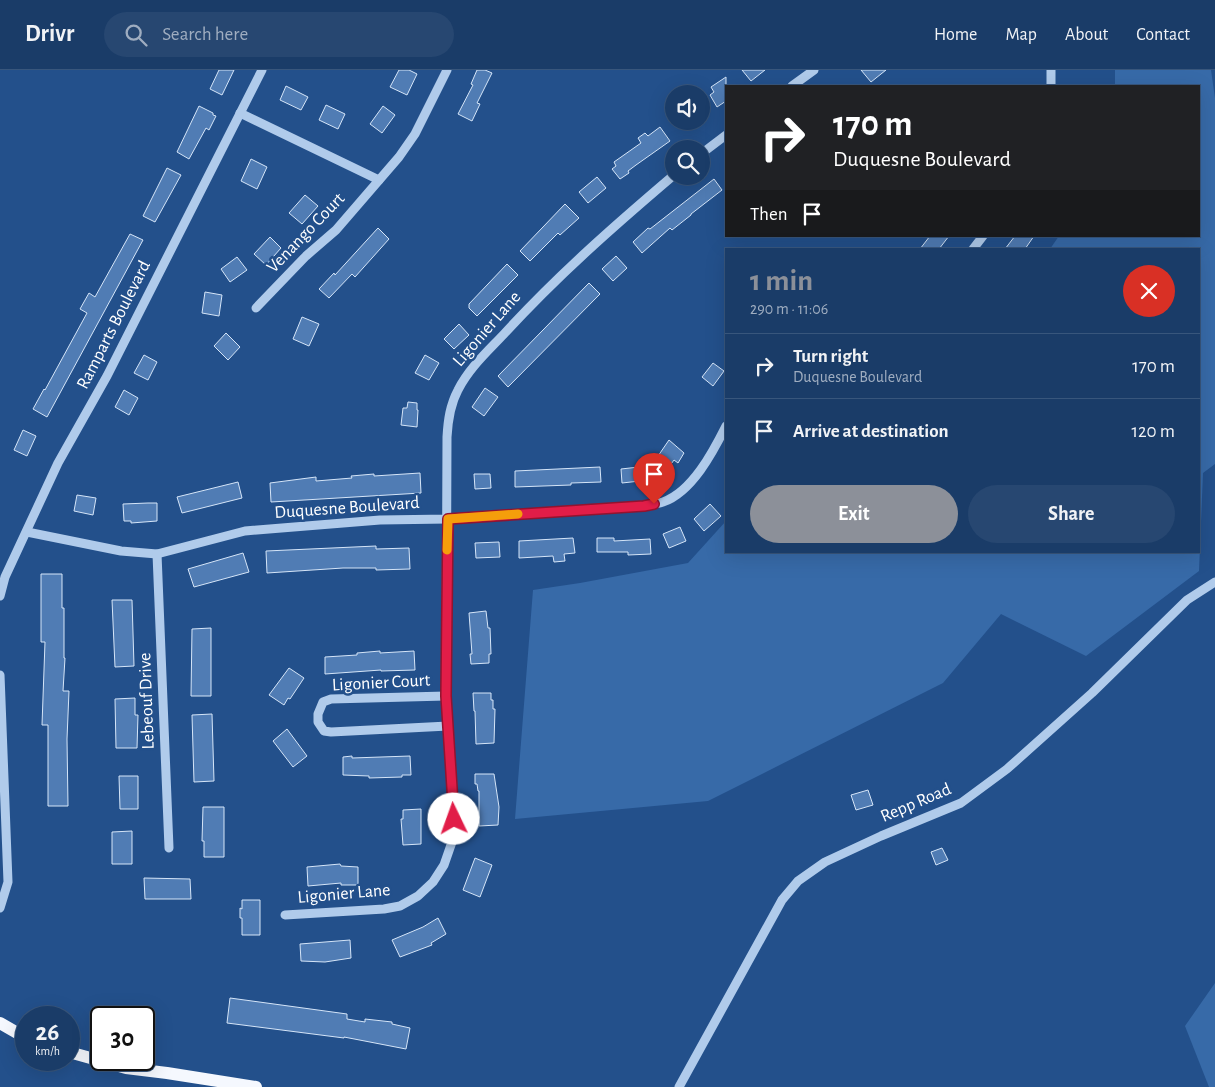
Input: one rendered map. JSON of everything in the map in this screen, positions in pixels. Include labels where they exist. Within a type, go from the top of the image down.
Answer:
[{"type":"main road","points":[[0,1023],[15,1032]]},
{"type":"main road","points":[[80,1055],[126,1068],[167,1072],[256,1087]]},
{"type":"street","name":"Ramparts Boulevard","points":[[0,596],[5,577],[58,463],[107,376],[262,70]]},
{"type":"street","name":"Venango Court","points":[[256,308],[306,256],[336,230],[399,157],[415,134],[447,70]]},
{"type":"street","points":[[793,85],[814,70]]},
{"type":"street","points":[[1051,70],[1051,85]]},
{"type":"street","points":[[240,113],[379,180]]},
{"type":"street","points":[[710,147],[725,136]]},
{"type":"street","name":"Ligonier Lane","points":[[285,915],[384,909],[400,906],[418,896],[433,882],[444,865],[452,842],[454,819],[446,696],[447,438],[449,412],[458,390],[468,374],[540,294],[610,229],[665,183]]},
{"type":"street","points":[[974,248],[983,237]]},
{"type":"street","name":"Duquesne Boulevard","points":[[27,532],[121,551],[157,554],[245,531],[371,521],[448,519],[644,506],[664,502],[692,482],[725,428]]},
{"type":"street","name":"Lebeouf Drive","points":[[157,554],[169,848]]},
{"type":"street","name":"Repp Road","points":[[679,1087],[782,900],[798,881],[825,862],[881,836],[961,803],[1007,769],[1092,693],[1187,600],[1215,582]]},
{"type":"street","points":[[0,675],[8,882],[0,908]]},
{"type":"street","name":"Ligonier Court","points":[[446,696],[331,699],[323,702],[319,707],[318,722],[324,731],[331,732],[448,726]]},
{"type":"shaded area","points":[[1115,70],[1211,70],[1215,98],[1215,464],[1203,473],[1200,546],[1200,248],[1051,248],[1058,237],[1200,237],[1200,85],[1115,85]]},
{"type":"shaded area","points":[[725,522],[725,553],[1200,553],[1199,571],[1086,656],[1001,614],[943,683],[708,801],[515,819],[533,590],[688,563]]},
{"type":"shaded area","points":[[1215,983],[1215,1087],[1209,1087],[1185,1026]]},
{"type":"building","points":[[219,70],[234,70],[222,95],[210,89]]},
{"type":"building","points":[[399,70],[409,70],[417,74],[407,95],[390,87]]},
{"type":"building","points":[[477,70],[485,70],[492,73],[477,103],[480,104],[472,121],[458,114],[473,85],[471,84]]},
{"type":"building","points":[[742,70],[765,70],[751,81]]},
{"type":"building","points":[[861,70],[886,70],[871,82]]},
{"type":"building","points":[[726,77],[725,102],[717,107],[710,95],[714,92],[711,87]]},
{"type":"building","points":[[286,86],[308,97],[301,110],[280,100]]},
{"type":"building","points":[[326,105],[345,114],[338,129],[319,120]]},
{"type":"building","points":[[199,106],[216,116],[209,130],[206,128],[189,159],[177,152]]},
{"type":"building","points":[[383,106],[395,115],[382,133],[370,124]]},
{"type":"building","points":[[660,127],[669,140],[665,140],[665,145],[620,179],[612,169],[616,166],[614,162],[641,143],[638,138],[645,133],[648,136]]},
{"type":"building","points":[[251,159],[267,167],[257,189],[241,181]]},
{"type":"building","points":[[167,168],[181,175],[155,222],[143,216]]},
{"type":"building","points":[[597,177],[606,188],[588,203],[579,192]]},
{"type":"building","points":[[714,179],[722,190],[672,230],[670,228],[642,253],[633,242],[648,228],[650,229],[706,185],[710,185],[710,182]]},
{"type":"building","points":[[305,195],[318,206],[302,224],[289,213]]},
{"type":"building","points":[[565,204],[579,218],[560,235],[558,233],[530,261],[520,251]]},
{"type":"building","points":[[378,228],[389,239],[355,277],[352,274],[329,298],[319,289],[334,273],[335,275]]},
{"type":"building","points":[[130,234],[143,240],[47,417],[33,409],[87,313],[80,309],[89,293],[95,297]]},
{"type":"building","points":[[270,237],[281,248],[266,265],[254,254]]},
{"type":"building","points":[[929,237],[948,237],[940,248],[921,248]]},
{"type":"building","points":[[1014,237],[1033,237],[1026,248],[1006,248]]},
{"type":"building","points":[[616,256],[627,268],[613,281],[602,269]]},
{"type":"building","points":[[237,257],[247,270],[230,282],[221,269]]},
{"type":"building","points":[[507,264],[518,275],[477,316],[469,308],[469,304]]},
{"type":"building","points":[[589,283],[600,294],[508,387],[498,376]]},
{"type":"building","points":[[205,292],[222,295],[219,316],[202,313]]},
{"type":"building","points":[[302,317],[319,324],[309,346],[293,339]]},
{"type":"building","points":[[459,324],[469,335],[454,349],[444,339]]},
{"type":"building","points":[[226,333],[240,347],[228,360],[214,346]]},
{"type":"building","points":[[144,355],[157,362],[148,380],[134,373]]},
{"type":"building","points":[[425,355],[439,363],[429,380],[415,373]]},
{"type":"building","points":[[713,363],[724,371],[713,386],[702,377]]},
{"type":"building","points":[[485,388],[498,397],[484,416],[472,407]]},
{"type":"building","points":[[124,390],[138,398],[129,415],[115,407]]},
{"type":"building","points":[[408,402],[417,403],[417,427],[401,425],[403,408],[407,408]]},
{"type":"building","points":[[23,430],[36,436],[27,456],[14,450]]},
{"type":"building","points":[[669,440],[684,453],[678,463],[674,460],[669,467],[656,459]]},
{"type":"building","points":[[600,467],[601,482],[515,487],[515,471]]},
{"type":"building","points":[[639,467],[640,481],[622,483],[621,469]]},
{"type":"building","points":[[420,473],[421,493],[271,502],[270,483],[316,477],[316,481],[374,474],[374,476]]},
{"type":"building","points":[[474,474],[490,474],[491,488],[475,489]]},
{"type":"building","points":[[238,482],[242,498],[182,513],[177,497]]},
{"type":"building","points":[[77,495],[96,498],[93,515],[74,511]]},
{"type":"building","points":[[157,503],[157,521],[131,523],[131,521],[124,521],[123,504]]},
{"type":"building","points":[[710,504],[721,516],[704,531],[694,519]]},
{"type":"building","points":[[680,527],[686,541],[669,548],[663,534]]},
{"type":"building","points":[[573,538],[575,553],[564,554],[565,561],[554,562],[553,556],[519,558],[519,541]]},
{"type":"building","points":[[597,538],[614,538],[614,541],[650,539],[651,554],[628,555],[628,552],[597,552]]},
{"type":"building","points":[[499,542],[500,557],[476,558],[475,543]]},
{"type":"building","points":[[376,546],[376,549],[409,548],[410,569],[376,570],[376,568],[343,568],[267,573],[266,551]]},
{"type":"building","points":[[243,553],[249,572],[194,587],[188,569]]},
{"type":"building","points":[[41,574],[62,574],[65,658],[63,691],[69,691],[67,739],[68,806],[48,806],[48,725],[42,725],[45,642],[41,642]]},
{"type":"building","points":[[112,600],[132,600],[134,666],[115,667]]},
{"type":"building","points":[[486,611],[488,628],[490,628],[491,654],[489,654],[489,663],[471,664],[469,613]]},
{"type":"building","points":[[211,628],[211,696],[191,696],[192,629]]},
{"type":"building","points":[[380,651],[380,653],[414,651],[415,670],[381,670],[325,674],[325,657]]},
{"type":"building","points":[[289,668],[304,678],[284,705],[269,695]]},
{"type":"building","points":[[473,693],[491,693],[493,709],[495,709],[494,743],[476,744]]},
{"type":"building","points":[[135,698],[135,715],[138,715],[137,748],[116,748],[115,699]]},
{"type":"building","points":[[212,714],[214,781],[194,782],[192,715]]},
{"type":"building","points":[[287,729],[307,756],[293,767],[273,741]]},
{"type":"building","points":[[352,756],[352,758],[410,756],[411,775],[369,778],[369,776],[343,775],[343,757]]},
{"type":"building","points":[[475,774],[494,774],[499,807],[498,825],[479,826],[479,791],[477,784],[475,784]]},
{"type":"building","points":[[119,776],[138,776],[138,809],[120,809]]},
{"type":"building","points":[[868,790],[873,805],[856,810],[851,795]]},
{"type":"building","points":[[203,807],[224,807],[224,857],[204,857],[204,841],[202,841]]},
{"type":"building","points":[[421,809],[421,844],[403,845],[401,819],[403,819],[403,810]]},
{"type":"building","points":[[132,831],[132,864],[112,864],[112,832]]},
{"type":"building","points":[[942,848],[948,860],[936,865],[931,852]]},
{"type":"building","points":[[475,858],[492,865],[480,897],[463,890]]},
{"type":"building","points":[[340,864],[341,866],[358,867],[358,885],[341,885],[341,883],[308,886],[307,867]]},
{"type":"building","points":[[144,878],[190,879],[191,899],[145,899]]},
{"type":"building","points":[[242,900],[260,900],[260,935],[242,935],[240,908],[242,909]]},
{"type":"building","points":[[438,918],[446,934],[431,943],[432,945],[400,957],[392,940],[423,927]]},
{"type":"building","points":[[350,940],[351,958],[325,962],[301,961],[300,944]]},
{"type":"building","points":[[230,998],[347,1014],[347,1019],[365,1022],[365,1019],[392,1022],[392,1024],[410,1028],[406,1049],[344,1037],[227,1023]]},
{"type":"slow traffic","points":[[447,550],[448,519],[518,514]]},
{"type":"route","points":[[454,819],[446,696],[448,519],[654,504]]}]
